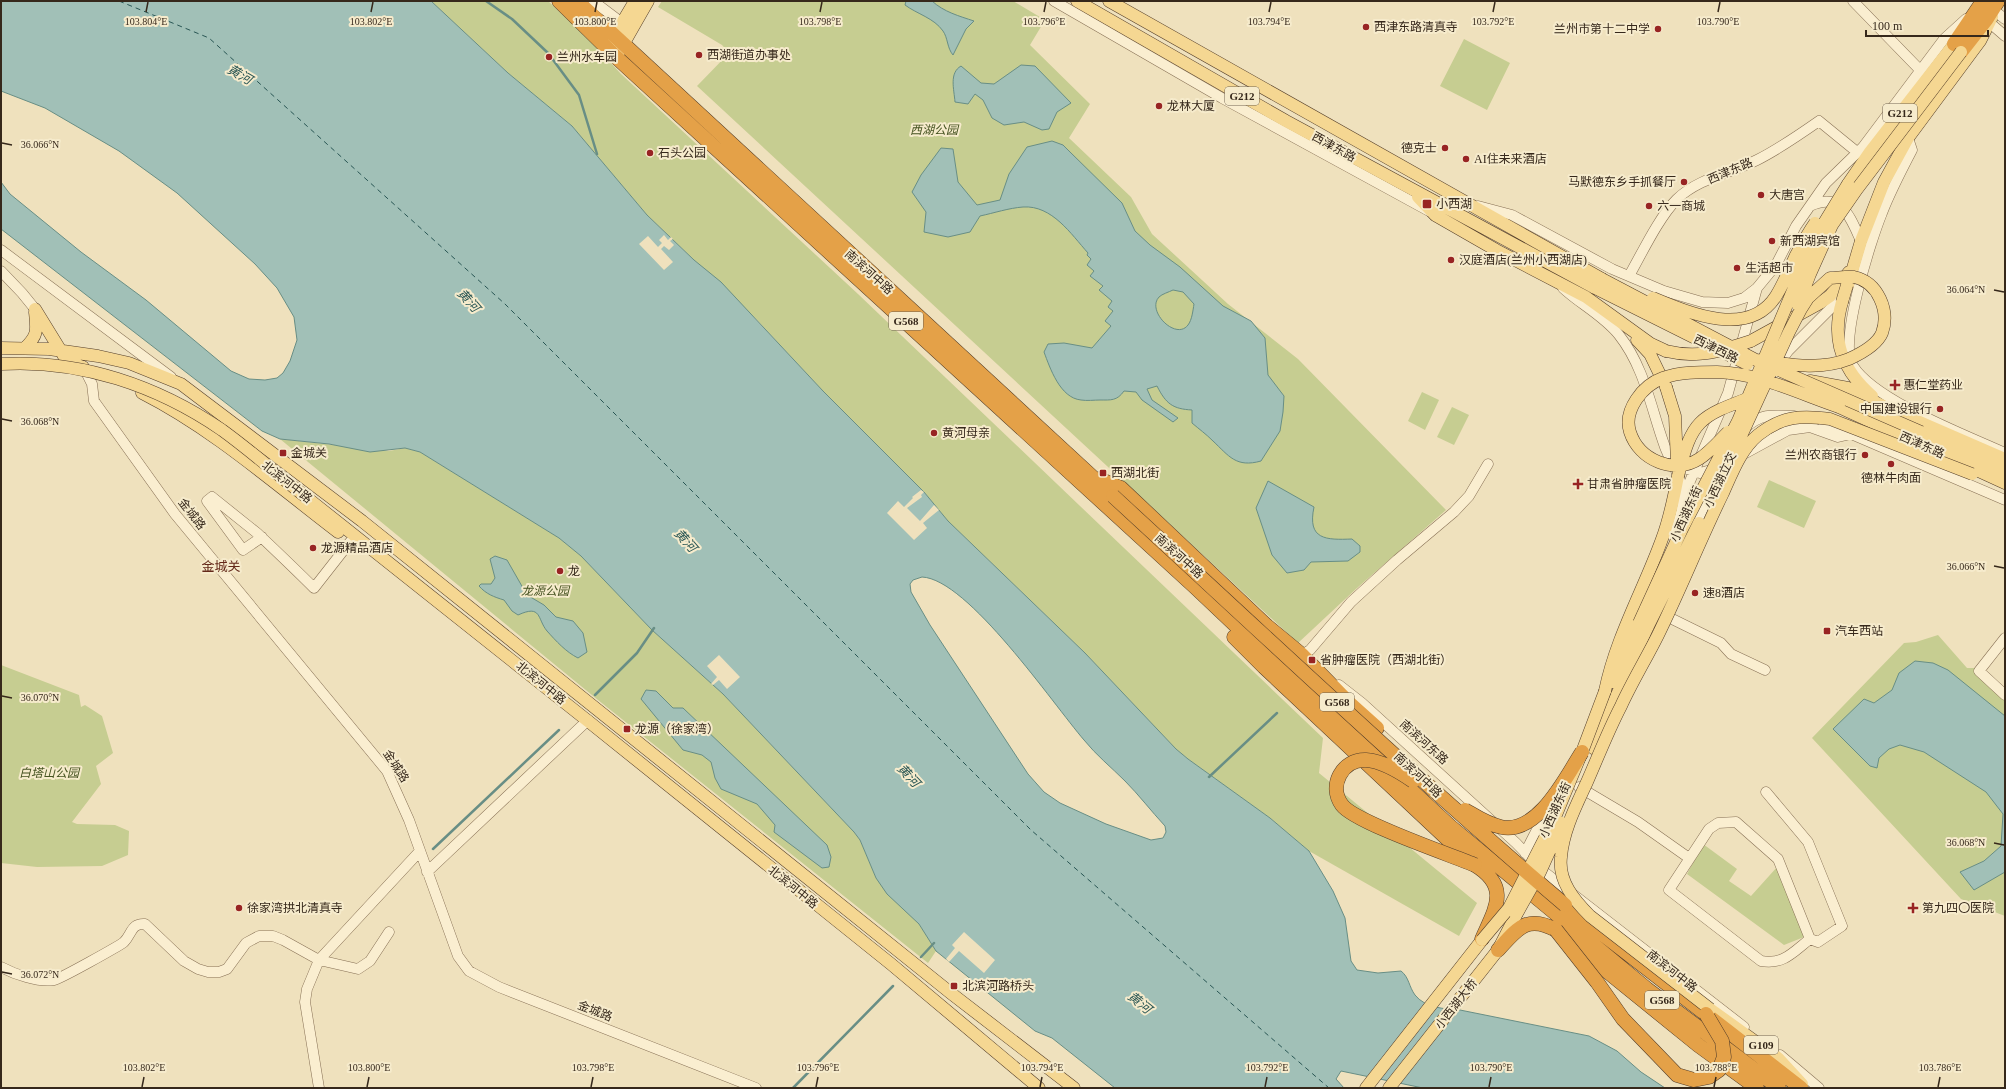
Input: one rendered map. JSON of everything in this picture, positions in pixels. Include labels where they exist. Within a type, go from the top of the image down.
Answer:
[{"type":"highway","name":"南滨河中路","points":[[559,1],[617,41],[649,66],[811,219],[1204,579],[1261,634],[1486,838],[1564,905],[1708,1012],[1801,1088]]},
{"type":"highway","name":"南滨河中路","points":[[577,1],[617,41],[1345,729],[1451,827],[1647,989],[1779,1088]]},
{"type":"highway","name":"G212","points":[[1957,48],[1982,3]]},
{"type":"highway","name":"G212","points":[[1957,48],[1986,20],[1997,4]]},
{"type":"highway","points":[[1091,476],[1121,488],[1267,626],[1302,655],[1348,702],[1464,809],[1485,822],[1503,828],[1517,826],[1534,819],[1543,810],[1588,750]]},
{"type":"highway","points":[[1195,587],[1200,603],[1264,667],[1475,865]]},
{"type":"highway","points":[[1482,940],[1497,905],[1497,889],[1485,871],[1475,865],[1364,820],[1351,813],[1343,806],[1337,796],[1336,785],[1346,766],[1356,761],[1367,760],[1398,770],[1486,838]]},
{"type":"highway","points":[[1498,950],[1516,931],[1525,924],[1544,924],[1556,930],[1698,1045],[1757,1088]]},
{"type":"highway","points":[[1556,930],[1597,982],[1623,1019],[1676,1075],[1694,1080],[1709,1077],[1719,1070],[1724,1057],[1722,1041],[1708,1012]]},
{"type":"main road","points":[[617,41],[635,1]]},
{"type":"main road","points":[[617,41],[648,1]]},
{"type":"main road","name":"西津东路","points":[[1077,1],[1409,188],[1598,284]]},
{"type":"main road","name":"西津东路","points":[[1109,1],[1538,243],[1598,284]]},
{"type":"main road","points":[[1885,407],[1850,373],[1841,354],[1837,337],[1842,302],[1861,241],[1884,182],[1908,138],[1980,42],[1990,23],[1997,4]]},
{"type":"main road","points":[[1788,332],[1810,274],[1832,225],[1957,48]]},
{"type":"main road","name":"G212","points":[[1848,184],[1870,152],[1957,48]]},
{"type":"main road","points":[[1538,243],[1632,290],[1669,305],[1712,317],[1732,320],[1757,313],[1776,296],[1797,253],[1815,222],[1848,184]]},
{"type":"main road","points":[[1588,750],[1682,529],[1738,421],[1815,238],[1848,184]]},
{"type":"main road","points":[[1409,188],[1435,215],[1586,297],[1651,344],[1666,351],[1684,356],[1726,349],[1751,341],[1830,296],[1855,263]]},
{"type":"main road","points":[[1756,360],[1788,365],[1821,366],[1850,358],[1865,350],[1877,340],[1882,333],[1884,309],[1873,287],[1854,277],[1830,278],[1808,298],[1788,332]]},
{"type":"main road","points":[[1598,284],[1756,360],[2005,470]]},
{"type":"main road","name":"西津西路","points":[[1598,284],[1707,346],[1839,407]]},
{"type":"main road","points":[[25,348],[35,338],[37,329],[35,309]]},
{"type":"main road","points":[[35,309],[67,361],[168,406],[218,440],[350,542],[442,603]]},
{"type":"main road","points":[[1622,323],[1650,354],[1666,387],[1675,416],[1678,476]]},
{"type":"main road","name":"小西湖立交","points":[[1588,750],[1718,486],[1788,332]]},
{"type":"main road","name":"北滨河中路","points":[[1,348],[25,348],[76,352],[130,363],[181,384],[367,525],[1016,1044],[1074,1088]]},
{"type":"main road","name":"北滨河中路","points":[[1,364],[35,364],[70,368],[136,384],[181,405],[222,430],[442,603],[896,968],[1039,1088]]},
{"type":"main road","points":[[1738,421],[1699,459],[1684,465],[1671,466],[1653,460],[1640,449],[1630,432],[1629,414],[1637,397],[1648,385],[1663,377],[1717,372],[1764,380],[1839,407]]},
{"type":"main road","points":[[1581,789],[1588,750],[1634,605],[1662,539],[1672,508],[1686,444],[1693,430],[1704,418],[1726,406],[1770,390],[1786,385],[1810,381],[1848,388],[1885,407],[2005,459]]},
{"type":"main road","name":"西津东路","points":[[1839,407],[1974,472],[2005,484]]},
{"type":"main road","points":[[1708,1012],[1590,916],[1576,902],[1564,881],[1560,859],[1564,838],[1581,789],[1620,707],[1658,635],[1706,527],[1741,456],[1757,436],[1778,422],[1795,417],[1812,416],[1830,419],[1974,472],[2005,488]]},
{"type":"main road","points":[[1588,750],[1620,707]]},
{"type":"main road","name":"小西湖大桥","points":[[1389,1088],[1498,950],[1540,872],[1588,750]]},
{"type":"main road","name":"小西湖大桥","points":[[1366,1088],[1482,940],[1509,908],[1588,750]]},
{"type":"main road","name":"G109","points":[[1708,1012],[1778,1058],[1805,1088]]},
{"type":"main road","points":[[1016,1044],[1041,1070],[1062,1088]]},
{"type":"street","points":[[593,1],[617,41]]},
{"type":"street","name":"西津东路","points":[[1054,1],[1222,98],[1435,215]]},
{"type":"street","points":[[1853,1],[1920,70]]},
{"type":"street","points":[[1705,504],[1684,496],[1693,471],[1728,393],[1757,288],[1776,265],[1796,226],[1826,183],[1857,152],[1944,39],[1982,3]]},
{"type":"street","points":[[1997,4],[2005,20]]},
{"type":"street","points":[[1990,23],[2005,36]]},
{"type":"street","name":"西津东路","points":[[1629,276],[1666,213],[1677,199],[1704,181],[1755,160],[1778,148],[1819,121],[1857,152]]},
{"type":"street","points":[[1908,138],[1912,150],[1881,214],[1862,274],[1848,345],[1852,365],[1862,377],[1884,394],[1914,411],[2005,453]]},
{"type":"street","points":[[1810,206],[1820,201],[1830,202],[1841,206],[1847,212],[1861,241]]},
{"type":"street","name":"西津东路","points":[[1466,202],[1512,216],[1612,269],[1664,291],[1702,302],[1728,304],[1744,298],[1757,288]]},
{"type":"street","name":"北滨河中路","points":[[1,250],[181,384]]},
{"type":"street","points":[[1,271],[35,309]]},
{"type":"street","points":[[1737,434],[1788,351],[1862,274]]},
{"type":"street","name":"小西湖东街","points":[[1525,852],[1592,725],[1678,525],[1684,496],[1681,479],[1665,447],[1656,414],[1635,361],[1618,334],[1558,283]]},
{"type":"street","name":"金城路","points":[[76,352],[92,384],[94,401],[175,514],[387,771],[397,791],[420,850],[458,956],[469,971],[479,978],[756,1088]]},
{"type":"street","points":[[1885,407],[1914,411]]},
{"type":"street","name":"小西湖东街","points":[[1543,871],[1581,789],[1737,434],[1757,418],[1773,415],[1801,416],[1817,420],[1851,434],[2005,500]]},
{"type":"street","points":[[1671,458],[1684,469],[1700,473],[1722,467],[1788,430],[1810,427],[1838,437],[1851,434]]},
{"type":"street","points":[[1302,655],[1310,650],[1351,602],[1454,512],[1469,496],[1488,464]]},
{"type":"street","points":[[262,537],[243,550],[207,501],[212,497],[262,537],[314,588],[350,542]]},
{"type":"street","points":[[1658,612],[1721,643],[1731,654],[1765,670]]},
{"type":"street","points":[[2005,638],[1979,671],[2005,695]]},
{"type":"street","name":"南滨河东路","points":[[1302,655],[1362,703],[1525,852]]},
{"type":"street","points":[[427,872],[588,720]]},
{"type":"street","points":[[1581,789],[1638,822],[1689,858]]},
{"type":"street","points":[[1766,792],[1808,842],[1842,926],[1818,942],[1810,939],[1778,859],[1736,822],[1718,824],[1709,829],[1689,858],[1670,890],[1761,961],[1770,962],[1784,960],[1810,939]]},
{"type":"street","points":[[319,1088],[305,1002],[307,989],[319,960],[420,850]]},
{"type":"street","name":"南滨河中路","points":[[1525,852],[1543,871],[1802,1071],[1819,1088]]},
{"type":"street","points":[[1,967],[15,974],[54,980],[123,943],[134,925],[145,924],[184,961],[198,969],[208,972],[219,972],[227,969],[246,943],[259,936],[273,936],[319,960],[358,969],[370,961],[389,932]]},
{"type":"green space","points":[[431,1],[548,1],[591,41],[621,74],[858,294],[1323,738],[1319,773],[1477,903],[1459,936],[1309,851],[1270,818],[1176,749],[1085,653],[948,521],[924,492],[823,391],[756,319],[647,215],[572,126],[508,73]]},
{"type":"green space","name":"西湖公园","points":[[662,1],[1013,1],[1045,20],[1030,45],[1090,104],[1069,138],[1131,197],[1152,234],[1228,304],[1298,359],[1446,510],[1357,588],[1298,643],[697,86],[729,53],[722,45],[658,7]]},
{"type":"green space","points":[[1464,39],[1510,63],[1487,110],[1440,86]]},
{"type":"green space","points":[[1422,392],[1439,400],[1425,430],[1408,421]]},
{"type":"green space","points":[[1452,407],[1469,415],[1454,445],[1437,437]]},
{"type":"green space","name":"龙源公园","points":[[280,439],[389,451],[405,448],[420,452],[559,538],[581,556],[652,630],[723,694],[854,832],[860,840],[876,878],[919,924],[936,951],[928,963],[598,700]]},
{"type":"green space","points":[[1769,480],[1816,501],[1804,528],[1757,507]]},
{"type":"green space","points":[[1938,635],[1967,668],[1978,668],[2005,694],[2005,916],[1961,899],[1812,738],[1904,643],[1916,642]]},
{"type":"green space","name":"白塔山公园","points":[[1,665],[79,695],[81,707],[85,705],[102,716],[113,753],[96,766],[101,784],[72,822],[77,824],[115,825],[129,831],[128,855],[102,866],[37,867],[1,863]]},
{"type":"green space","points":[[1703,844],[1737,869],[1729,881],[1751,896],[1778,866],[1804,937],[1784,945],[1687,874]]},
{"type":"water","name":"黄河","points":[[1,1],[431,1],[508,73],[572,126],[647,215],[694,260],[721,282],[823,391],[924,492],[948,521],[1085,653],[1176,749],[1270,818],[1309,851],[1333,891],[1345,918],[1351,961],[1357,970],[1378,973],[1401,971],[1406,976],[1415,995],[1424,1003],[1436,1007],[1460,1010],[1589,1036],[1617,1051],[1641,1072],[1665,1088],[1423,1088],[1341,1071],[1336,1079],[1344,1088],[1115,1088],[1052,1038],[1035,1031],[936,951],[919,924],[887,894],[876,878],[860,840],[854,832],[723,694],[652,630],[581,556],[559,538],[420,452],[405,448],[370,452],[329,444],[280,439],[262,431],[1,229],[1,182],[10,194],[81,252],[146,300],[231,371],[249,379],[265,380],[277,378],[283,373],[290,361],[297,340],[294,317],[277,288],[255,264],[177,193],[119,151],[45,108],[1,91]],"holes":[[[922,577],[941,583],[962,598],[1009,646],[1089,745],[1130,786],[1165,826],[1166,832],[1163,838],[1151,840],[1106,824],[1060,803],[1044,792],[1028,774],[930,625],[911,592],[910,584],[913,580]]]},
{"type":"water","points":[[906,1],[932,1],[947,11],[974,21],[966,29],[953,55],[943,31],[930,19],[905,5]]},
{"type":"water","points":[[1021,65],[1035,66],[1071,103],[1057,112],[1049,129],[1042,130],[1024,122],[1004,125],[992,118],[983,100],[975,94],[968,104],[955,102],[953,82],[957,69],[961,66],[981,83],[994,84]]},
{"type":"water","points":[[1052,141],[1063,145],[1122,203],[1135,231],[1150,245],[1180,267],[1223,306],[1251,321],[1265,338],[1268,375],[1284,396],[1280,431],[1261,461],[1245,463],[1239,462],[1229,456],[1192,423],[1192,410],[1175,407],[1167,401],[1157,386],[1147,389],[1152,400],[1178,418],[1173,422],[1142,400],[1136,392],[1124,391],[1119,397],[1111,400],[1081,400],[1067,394],[1053,374],[1044,352],[1048,344],[1064,343],[1092,348],[1111,326],[1105,321],[1113,311],[1108,307],[1112,301],[1099,290],[1103,286],[1090,276],[1094,271],[1087,265],[1091,259],[1087,255],[1088,253],[1068,230],[1052,216],[1033,208],[1023,207],[1007,209],[980,216],[970,232],[948,237],[924,232],[926,212],[912,192],[921,175],[941,148],[953,149],[958,182],[977,205],[1000,200],[1009,174],[1027,147]],"holes":[[[1173,290],[1183,292],[1194,304],[1193,312],[1188,325],[1183,329],[1177,329],[1170,327],[1159,316],[1156,310],[1156,303],[1160,296]]]},
{"type":"water","points":[[1268,481],[1314,507],[1313,526],[1316,532],[1321,536],[1334,539],[1352,539],[1360,546],[1360,552],[1348,561],[1311,562],[1304,570],[1287,573],[1272,555],[1256,508]]},
{"type":"water","points":[[495,556],[507,560],[527,595],[544,605],[556,617],[573,621],[583,633],[587,652],[578,658],[569,653],[547,631],[538,614],[531,611],[518,615],[512,611],[504,600],[490,595],[479,586],[481,584],[491,584],[495,578],[490,559]]},
{"type":"water","points":[[1915,661],[1933,663],[1948,670],[2005,716],[2005,872],[1974,890],[1960,872],[1984,861],[2001,846],[2003,814],[1986,792],[1924,752],[1900,745],[1889,749],[1879,758],[1877,768],[1870,766],[1833,729],[1864,699],[1874,703],[1892,690],[1899,673]]},
{"type":"water","points":[[646,690],[656,691],[673,708],[683,708],[827,845],[831,857],[829,867],[822,868],[774,832],[775,825],[757,804],[721,789],[715,778],[711,762],[702,755],[683,750],[641,699]]},
{"type":"pier","points":[[664,235],[668,240],[671,237],[673,239],[670,241],[674,245],[669,250],[664,246],[661,249],[673,262],[664,270],[639,244],[648,236],[658,247],[662,243],[659,240]]},
{"type":"pier","points":[[921,490],[924,492],[921,495],[922,497],[907,508],[920,521],[934,505],[939,510],[923,523],[927,528],[914,540],[887,513],[898,501],[904,507],[913,498],[912,497]]},
{"type":"pier","points":[[719,655],[740,677],[727,689],[719,680],[713,685],[711,684],[717,677],[707,666]]},
{"type":"pier","points":[[964,932],[995,960],[984,973],[959,951],[949,962],[946,959],[955,948],[952,945]]},
{"type":"waterway","points":[[486,1],[512,19],[548,53],[579,95],[597,154]]},
{"type":"waterway","points":[[595,695],[637,653],[654,628]]},
{"type":"waterway","points":[[1209,777],[1277,713]]},
{"type":"waterway","points":[[433,849],[559,730]]},
{"type":"waterway","points":[[921,957],[934,943]]},
{"type":"waterway","points":[[793,1088],[893,986]]},
{"type":"ferry route","points":[[119,1],[209,38],[505,304],[1031,830],[1329,1088]]},
{"type":"place","name":"西津东路清真寺","points":[[1366,27]]},
{"type":"place","name":"兰州市第十二中学","points":[[1658,29]]},
{"type":"place","name":"西湖街道办事处","points":[[699,55]]},
{"type":"place","name":"兰州水车园","points":[[549,57]]},
{"type":"place","name":"龙林大厦","points":[[1159,106]]},
{"type":"place","name":"德克士","points":[[1445,148]]},
{"type":"place","name":"石头公园","points":[[650,153]]},
{"type":"place","name":"AI住未来酒店","points":[[1466,159]]},
{"type":"place","name":"马默德东乡手抓餐厅","points":[[1684,182]]},
{"type":"place","name":"大唐宫","points":[[1761,195]]},
{"type":"place","name":"小西湖","points":[[1427,204]]},
{"type":"place","name":"六一商城","points":[[1649,206]]},
{"type":"place","name":"新西湖宾馆","points":[[1772,241]]},
{"type":"place","name":"汉庭酒店(兰州小西湖店)","points":[[1451,260]]},
{"type":"place","name":"生活超市","points":[[1737,268]]},
{"type":"place","name":"惠仁堂药业","points":[[1895,385]]},
{"type":"place","name":"中国建设银行","points":[[1940,409]]},
{"type":"place","name":"黄河母亲","points":[[934,433]]},
{"type":"place","name":"金城关","points":[[283,453]]},
{"type":"place","name":"兰州农商银行","points":[[1865,455]]},
{"type":"place","name":"德林牛肉面","points":[[1891,464]]},
{"type":"place","name":"西湖北街","points":[[1103,473]]},
{"type":"place","name":"甘肃省肿瘤医院","points":[[1578,484]]},
{"type":"place","name":"龙源精品酒店","points":[[313,548]]},
{"type":"place","name":"龙","points":[[560,571]]},
{"type":"place","name":"速8酒店","points":[[1695,593]]},
{"type":"place","name":"汽车西站","points":[[1827,631]]},
{"type":"place","name":"省肿瘤医院（西湖北街）","points":[[1312,660]]},
{"type":"place","name":"龙源（徐家湾）","points":[[627,729]]},
{"type":"place","name":"徐家湾拱北清真寺","points":[[239,908]]},
{"type":"place","name":"第九四〇医院","points":[[1913,908]]},
{"type":"place","name":"北滨河路桥头","points":[[954,986]]},
{"type":"district","name":"金城关","points":[[221,566]]}]
